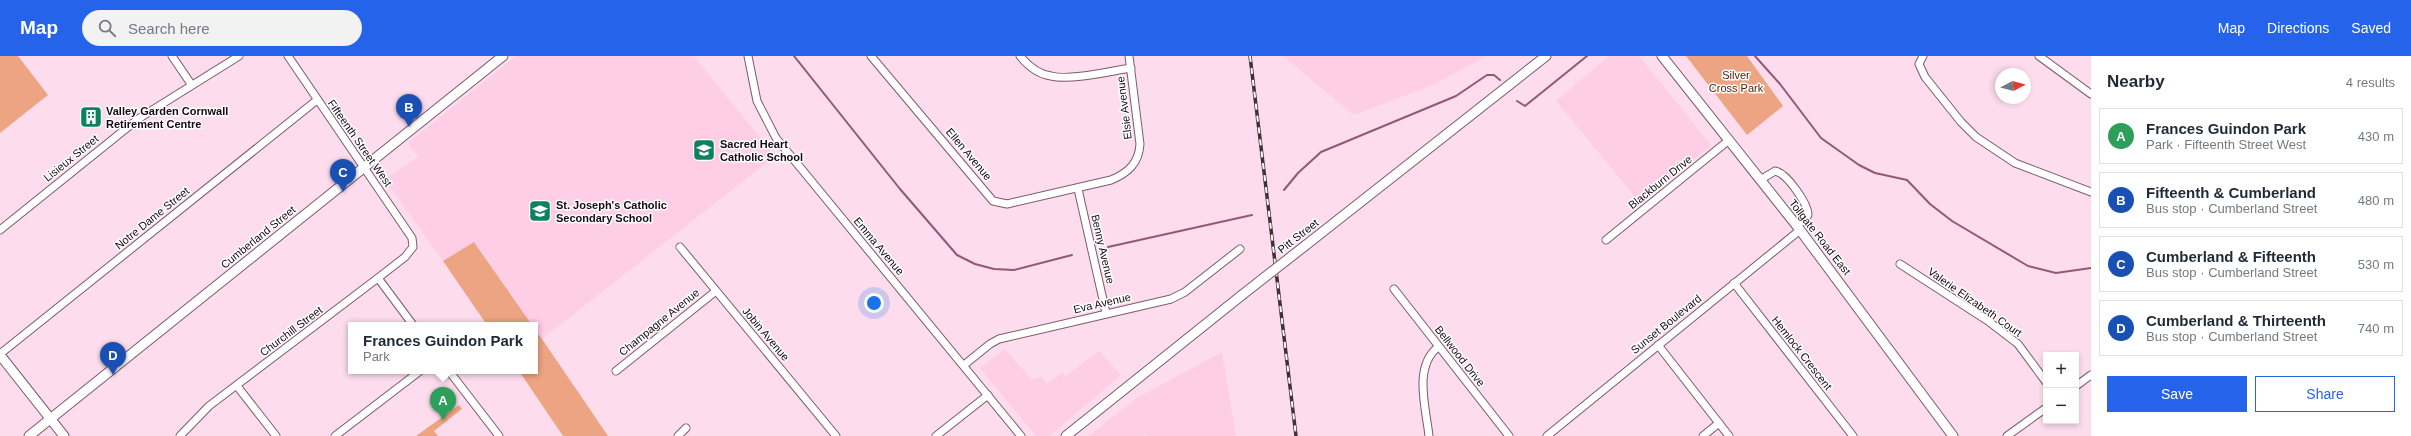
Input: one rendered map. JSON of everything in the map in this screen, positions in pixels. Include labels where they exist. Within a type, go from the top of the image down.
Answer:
[{"type":"street","points":[[172,56],[191,84]]},
{"type":"street","name":"Lisieux Street","points":[[0,230],[138,119],[191,84],[239,56]]},
{"type":"street","name":"Fifteenth Street West","points":[[288,56],[412,238],[412,244]]},
{"type":"street","name":"Cumberland Street","points":[[29,436],[503,56]]},
{"type":"street","name":"Emma Avenue","points":[[748,56],[757,101],[776,138],[1021,436]]},
{"type":"street","name":"Ellen Avenue","points":[[872,56],[993,201],[1007,204],[1078,189]]},
{"type":"street","points":[[1020,56],[1036,71],[1052,77],[1087,75],[1131,68]]},
{"type":"street","name":"Elsie Avenue","points":[[1078,189],[1124,175],[1136,160],[1140,140],[1130,56]]},
{"type":"street","name":"Pitt Street","points":[[1066,436],[1242,295],[1546,56]]},
{"type":"street","name":"Tollgate Road East","points":[[1662,56],[1798,228],[1953,436]]},
{"type":"street","points":[[1923,56],[1919,64],[1939,94],[1976,137],[2015,163],[2091,192]]},
{"type":"street","points":[[2039,56],[2091,94]]},
{"type":"street","name":"Notre Dame Street","points":[[0,354],[317,100]]},
{"type":"street","name":"Blackburn Drive","points":[[1606,240],[1729,140]]},
{"type":"street","name":"Sunset Boulevard","points":[[1547,436],[1734,283],[1798,228],[1808,215],[1808,207],[1784,175],[1775,171],[1760,180]]},
{"type":"street","name":"Benny Avenue","points":[[1078,189],[1106,313]]},
{"type":"street","name":"Churchill Street","points":[[180,436],[209,406],[406,257],[413,248],[412,244]]},
{"type":"street","name":"Jobin Avenue","points":[[680,247],[836,436]]},
{"type":"street","name":"Eva Avenue","points":[[964,365],[990,344],[999,339],[1179,295],[1240,249]]},
{"type":"street","name":"Valerie Elizabeth Court","points":[[1900,264],[1988,322],[2018,344],[2043,378]]},
{"type":"street","points":[[378,278],[412,322]]},
{"type":"street","name":"Hemlock Crescent","points":[[1734,283],[1853,436]]},
{"type":"street","name":"Bellwood Drive","points":[[1394,289],[1509,436]]},
{"type":"street","name":"Champagne Avenue","points":[[616,371],[716,291]]},
{"type":"street","points":[[1658,345],[1729,436]]},
{"type":"street","points":[[1429,436],[1424,365],[1432,352],[1438,347]]},
{"type":"street","points":[[0,354],[64,436]]},
{"type":"street","points":[[335,436],[416,374]]},
{"type":"street","points":[[451,374],[499,436]]},
{"type":"street","points":[[2079,384],[2091,375]]},
{"type":"street","points":[[237,386],[276,436]]},
{"type":"street","points":[[936,436],[988,395]]},
{"type":"street","points":[[2007,436],[2043,410]]},
{"type":"street","points":[[1703,436],[1719,423]]},
{"type":"street","points":[[678,436],[686,428]]},
{"type":"shaded area","name":"St. Joseph's Catholic Secondary School","points":[[516,56],[694,56],[775,156],[542,339],[538,334],[538,322],[530,322],[475,242],[443,261],[384,179],[418,157],[408,143]]},
{"type":"shaded area","points":[[1283,56],[1486,56],[1435,84],[1354,115]]},
{"type":"shaded area","points":[[1609,56],[1639,56],[1711,145],[1641,204],[1556,101]]},
{"type":"shaded area","points":[[1005,349],[1031,379],[1042,377],[1047,384],[1063,372],[1064,377],[1099,351],[1121,375],[1049,436],[1036,436],[980,368]]},
{"type":"shaded area","points":[[1222,352],[1236,436],[1147,436],[1146,434],[1143,436],[1089,436],[1135,399]]},
{"type":"green space","points":[[0,56],[18,56],[48,95],[0,133]]},
{"type":"green space","name":"Silver Cross Park","points":[[1686,56],[1747,56],[1783,106],[1747,135]]},
{"type":"green space","points":[[474,242],[530,322],[485,322],[443,261]]},
{"type":"green space","points":[[538,334],[608,436],[563,436],[521,374],[538,374]]},
{"type":"green space","points":[[459,405],[462,409],[434,431],[438,436],[416,436]]},
{"type":"waterway","points":[[794,56],[900,189],[957,255],[975,264],[994,269],[1014,270],[1072,255]]},
{"type":"waterway","points":[[1517,101],[1525,106],[1587,56]]},
{"type":"waterway","points":[[1755,56],[1780,84],[1821,138],[1859,165],[1875,173],[1907,180],[1930,204],[1952,221],[2028,266],[2056,273],[2091,268]]},
{"type":"waterway","points":[[1284,190],[1298,173],[1321,152],[1456,96],[1487,75],[1494,75],[1500,80]]},
{"type":"waterway","points":[[1108,247],[1252,215]]},
{"type":"railway","points":[[1250,56],[1296,436]]},
{"type":"place","name":"Valley Garden Cornwall Retirement Centre","points":[[91,117]]},
{"type":"place","name":"Fifteenth & Cumberland","points":[[409,127]]},
{"type":"place","name":"Sacred Heart Catholic School","points":[[704,150]]},
{"type":"place","name":"Cumberland & Fifteenth","points":[[343,192]]},
{"type":"place","name":"St. Joseph's Catholic Secondary School","points":[[540,211]]},
{"type":"place","name":"Cumberland & Thirteenth","points":[[113,375]]},
{"type":"place","name":"Frances Guindon Park","points":[[443,420]]}]
